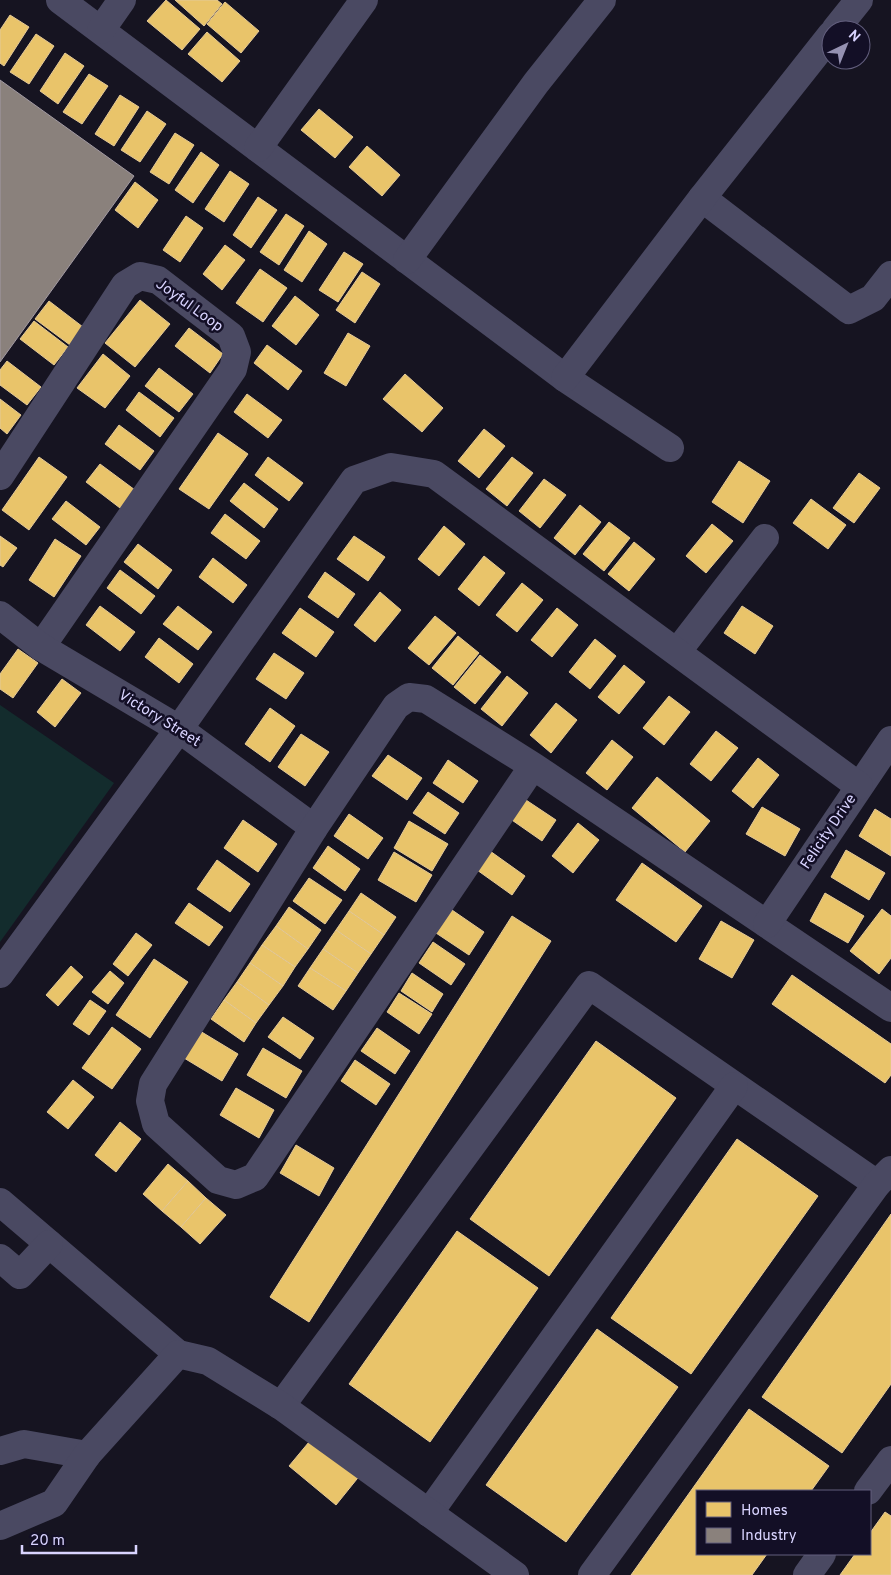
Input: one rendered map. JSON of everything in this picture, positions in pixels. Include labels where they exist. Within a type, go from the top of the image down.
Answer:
[{"type":"street","points":[[60,0],[565,378],[670,448]]},
{"type":"street","points":[[101,30],[122,0]]},
{"type":"street","points":[[258,148],[364,0]]},
{"type":"street","points":[[407,260],[536,83],[602,0]]},
{"type":"street","points":[[843,20],[859,0]]},
{"type":"street","points":[[565,378],[702,198],[821,48]]},
{"type":"street","points":[[702,198],[849,310],[873,298],[891,275]]},
{"type":"street","name":"Joyful Loop","points":[[0,476],[125,285],[140,276],[158,280],[230,336],[238,352],[233,369],[41,646]]},
{"type":"street","points":[[0,974],[179,729],[354,480],[391,466],[434,474],[859,786]]},
{"type":"street","points":[[677,652],[764,538]]},
{"type":"street","name":"Victory Street","points":[[0,615],[41,646],[179,729],[314,828]]},
{"type":"street","points":[[533,766],[255,1177],[236,1185],[218,1180],[156,1124],[150,1101],[153,1084],[314,828],[396,706],[409,697],[426,699],[533,766],[890,1005]]},
{"type":"street","name":"Felicity Drive","points":[[767,924],[891,740]]},
{"type":"street","points":[[280,1406],[589,985],[734,1086],[884,1177],[592,1575]]},
{"type":"street","points":[[429,1513],[734,1086]]},
{"type":"street","points":[[0,1202],[178,1354],[208,1360],[280,1406],[515,1575]]},
{"type":"street","points":[[0,1258],[20,1275],[49,1244]]},
{"type":"street","points":[[0,1526],[54,1503],[87,1455],[178,1354]]},
{"type":"street","points":[[0,1451],[24,1444],[87,1455]]},
{"type":"street","points":[[869,1490],[891,1460]]},
{"type":"street","points":[[807,1575],[821,1555]]},
{"type":"green space","points":[[0,705],[114,783],[0,942]]},
{"type":"building: Homes","points":[[166,0],[200,29],[182,50],[147,21]]},
{"type":"building: Homes","points":[[175,0],[217,0],[222,4],[204,26]]},
{"type":"building: Homes","points":[[225,2],[259,31],[241,53],[207,24]]},
{"type":"building: Homes","points":[[10,15],[29,27],[4,66],[0,63],[0,30]]},
{"type":"building: Homes","points":[[207,32],[240,61],[222,82],[188,54]]},
{"type":"building: Homes","points":[[36,34],[54,46],[29,84],[10,72]]},
{"type":"building: Homes","points":[[65,53],[84,66],[58,104],[40,91]]},
{"type":"building: Homes","points":[[89,74],[108,86],[82,124],[63,112]]},
{"type":"building: Homes","points":[[120,95],[139,107],[114,146],[95,134]]},
{"type":"building: Homes","points":[[319,109],[353,137],[335,158],[301,130]]},
{"type":"building: Homes","points":[[147,111],[166,124],[140,162],[121,150]]},
{"type":"building: Homes","points":[[175,133],[194,145],[169,184],[150,172]]},
{"type":"building: Homes","points":[[367,146],[400,175],[382,196],[349,167]]},
{"type":"building: Homes","points":[[201,152],[219,165],[193,203],[175,190]]},
{"type":"building: Homes","points":[[230,171],[249,184],[224,222],[205,209]]},
{"type":"building: Homes","points":[[135,182],[158,200],[138,228],[115,210]]},
{"type":"building: Homes","points":[[258,197],[277,210],[251,248],[233,235]]},
{"type":"building: Homes","points":[[286,214],[304,226],[279,265],[260,252]]},
{"type":"building: Homes","points":[[186,216],[203,228],[180,262],[163,250]]},
{"type":"building: Homes","points":[[309,231],[327,244],[302,282],[284,270]]},
{"type":"building: Homes","points":[[225,245],[245,260],[222,290],[203,274]]},
{"type":"building: Homes","points":[[344,252],[363,264],[338,302],[319,290]]},
{"type":"building: Homes","points":[[260,269],[287,288],[263,322],[236,303]]},
{"type":"building: Homes","points":[[362,272],[380,284],[355,323],[336,310]]},
{"type":"building: Homes","points":[[295,296],[319,315],[296,345],[272,326]]},
{"type":"building: Homes","points":[[140,300],[170,324],[135,367],[105,343]]},
{"type":"building: Homes","points":[[49,301],[83,327],[70,345],[35,319]]},
{"type":"building: Homes","points":[[34,321],[68,347],[54,365],[20,339]]},
{"type":"building: Homes","points":[[189,328],[223,354],[210,373],[175,346]]},
{"type":"building: Homes","points":[[348,333],[370,346],[346,386],[324,373]]},
{"type":"building: Homes","points":[[267,345],[302,371],[288,390],[254,363]]},
{"type":"building: Homes","points":[[103,354],[130,376],[105,408],[77,388]]},
{"type":"building: Homes","points":[[7,361],[41,387],[27,405],[0,385],[0,370]]},
{"type":"building: Homes","points":[[159,368],[193,394],[179,412],[145,386]]},
{"type":"building: Homes","points":[[405,374],[443,408],[422,432],[383,399]]},
{"type":"building: Homes","points":[[139,392],[174,418],[160,437],[126,410]]},
{"type":"building: Homes","points":[[247,394],[282,420],[268,438],[234,412]]},
{"type":"building: Homes","points":[[0,399],[21,415],[7,434],[0,428]]},
{"type":"building: Homes","points":[[119,425],[154,451],[140,470],[105,444]]},
{"type":"building: Homes","points":[[484,429],[505,446],[479,478],[458,461]]},
{"type":"building: Homes","points":[[218,433],[248,454],[209,509],[179,489]]},
{"type":"building: Homes","points":[[39,457],[67,477],[29,530],[2,510]]},
{"type":"building: Homes","points":[[268,457],[303,483],[289,501],[255,475]]},
{"type":"building: Homes","points":[[512,457],[533,473],[507,506],[486,489]]},
{"type":"building: Homes","points":[[739,461],[770,481],[743,523],[712,502]]},
{"type":"building: Homes","points":[[100,464],[135,490],[120,508],[86,482]]},
{"type":"building: Homes","points":[[859,473],[880,488],[854,523],[833,508]]},
{"type":"building: Homes","points":[[544,479],[566,495],[540,528],[519,511]]},
{"type":"building: Homes","points":[[244,483],[278,509],[264,528],[230,501]]},
{"type":"building: Homes","points":[[811,499],[846,525],[828,549],[793,523]]},
{"type":"building: Homes","points":[[66,501],[100,527],[86,545],[52,519]]},
{"type":"building: Homes","points":[[580,505],[601,522],[575,555],[554,538]]},
{"type":"building: Homes","points":[[225,514],[260,541],[246,559],[211,533]]},
{"type":"building: Homes","points":[[609,522],[630,538],[604,571],[583,554]]},
{"type":"building: Homes","points":[[712,524],[733,541],[706,573],[686,556]]},
{"type":"building: Homes","points":[[444,526],[465,544],[439,576],[418,559]]},
{"type":"building: Homes","points":[[0,536],[17,548],[3,567],[0,565]]},
{"type":"building: Homes","points":[[354,536],[385,557],[368,581],[337,559]]},
{"type":"building: Homes","points":[[55,539],[81,556],[54,597],[29,580]]},
{"type":"building: Homes","points":[[634,542],[655,559],[629,591],[608,574]]},
{"type":"building: Homes","points":[[138,544],[172,570],[158,589],[124,562]]},
{"type":"building: Homes","points":[[484,556],[505,573],[479,606],[458,589]]},
{"type":"building: Homes","points":[[213,558],[247,585],[233,603],[199,577]]},
{"type":"building: Homes","points":[[120,570],[155,596],[141,614],[107,588]]},
{"type":"building: Homes","points":[[325,572],[355,594],[338,618],[308,597]]},
{"type":"building: Homes","points":[[522,583],[543,600],[517,632],[496,615]]},
{"type":"building: Homes","points":[[380,592],[401,610],[375,642],[354,625]]},
{"type":"building: Homes","points":[[100,606],[135,632],[120,651],[86,625]]},
{"type":"building: Homes","points":[[178,606],[212,632],[198,650],[163,624]]},
{"type":"building: Homes","points":[[742,606],[773,626],[755,654],[724,633]]},
{"type":"building: Homes","points":[[300,608],[334,632],[316,657],[282,633]]},
{"type":"building: Homes","points":[[557,608],[578,625],[552,657],[531,640]]},
{"type":"building: Homes","points":[[435,616],[456,633],[429,665],[408,648]]},
{"type":"building: Homes","points":[[458,636],[479,653],[453,685],[432,668]]},
{"type":"building: Homes","points":[[159,638],[193,664],[179,683],[145,657]]},
{"type":"building: Homes","points":[[595,639],[616,656],[590,689],[569,672]]},
{"type":"building: Homes","points":[[18,649],[38,663],[13,698],[0,689],[0,674]]},
{"type":"building: Homes","points":[[274,653],[304,673],[286,699],[256,679]]},
{"type":"building: Homes","points":[[480,655],[501,672],[475,704],[454,687]]},
{"type":"building: Homes","points":[[624,665],[645,682],[619,714],[598,697]]},
{"type":"building: Homes","points":[[507,676],[528,693],[502,726],[481,709]]},
{"type":"building: Homes","points":[[62,679],[81,693],[55,727],[37,712]]},
{"type":"building: Homes","points":[[669,696],[690,712],[664,745],[643,728]]},
{"type":"building: Homes","points":[[556,703],[577,720],[551,753],[530,735]]},
{"type":"building: Homes","points":[[270,708],[295,726],[270,762],[245,744]]},
{"type":"building: Homes","points":[[716,731],[738,748],[711,781],[690,764]]},
{"type":"building: Homes","points":[[301,734],[329,752],[305,786],[278,767]]},
{"type":"building: Homes","points":[[612,740],[633,757],[607,790],[586,773]]},
{"type":"building: Homes","points":[[388,755],[422,778],[407,800],[372,776]]},
{"type":"building: Homes","points":[[758,758],[779,775],[753,808],[732,791]]},
{"type":"building: Homes","points":[[448,760],[478,781],[463,803],[433,783]]},
{"type":"building: Homes","points":[[657,777],[710,821],[685,852],[632,808]]},
{"type":"building: Homes","points":[[428,792],[459,813],[445,834],[413,813]]},
{"type":"building: Homes","points":[[523,798],[556,820],[542,841],[509,818]]},
{"type":"building: Homes","points":[[762,807],[800,829],[785,856],[746,834]]},
{"type":"building: Homes","points":[[875,809],[891,819],[891,856],[859,836]]},
{"type":"building: Homes","points":[[349,814],[383,838],[368,859],[334,836]]},
{"type":"building: Homes","points":[[243,820],[277,844],[258,872],[224,848]]},
{"type":"building: Homes","points":[[409,821],[448,844],[432,871],[394,848]]},
{"type":"building: Homes","points":[[578,823],[599,840],[573,873],[552,856]]},
{"type":"building: Homes","points":[[328,846],[360,869],[345,891],[313,868]]},
{"type":"building: Homes","points":[[846,850],[885,873],[869,900],[831,877]]},
{"type":"building: Homes","points":[[490,851],[525,876],[512,895],[477,870]]},
{"type":"building: Homes","points":[[394,852],[432,875],[416,902],[378,880]]},
{"type":"building: Homes","points":[[217,860],[250,884],[230,912],[197,889]]},
{"type":"building: Homes","points":[[642,863],[702,906],[676,942],[616,900]]},
{"type":"building: Homes","points":[[309,878],[342,900],[325,924],[293,901]]},
{"type":"building: Homes","points":[[361,893],[396,917],[384,935],[349,911]]},
{"type":"building: Homes","points":[[825,893],[864,916],[848,943],[810,921]]},
{"type":"building: Homes","points":[[189,903],[223,927],[209,946],[175,923]]},
{"type":"building: Homes","points":[[289,907],[321,930],[308,949],[276,926]]},
{"type":"building: Homes","points":[[882,909],[891,916],[891,958],[879,974],[850,951]]},
{"type":"building: Homes","points":[[452,910],[484,932],[469,955],[436,933]]},
{"type":"building: Homes","points":[[349,911],[384,935],[371,954],[336,930]]},
{"type":"building: Homes","points":[[512,916],[551,941],[309,1322],[270,1297]]},
{"type":"building: Homes","points":[[721,921],[754,940],[732,978],[699,959]]},
{"type":"building: Homes","points":[[276,926],[308,949],[295,967],[262,945]]},
{"type":"building: Homes","points":[[336,930],[371,954],[358,973],[323,949]]},
{"type":"building: Homes","points":[[136,933],[152,945],[128,976],[113,964]]},
{"type":"building: Homes","points":[[433,942],[465,964],[451,985],[419,963]]},
{"type":"building: Homes","points":[[262,945],[295,967],[283,986],[250,963]]},
{"type":"building: Homes","points":[[323,949],[358,973],[346,991],[310,968]]},
{"type":"building: Homes","points":[[154,959],[188,982],[150,1038],[116,1015]]},
{"type":"building: Homes","points":[[250,963],[283,986],[269,1005],[237,982]]},
{"type":"building: Homes","points":[[71,966],[83,977],[58,1006],[46,995]]},
{"type":"building: Homes","points":[[310,968],[346,991],[333,1010],[298,986]]},
{"type":"building: Homes","points":[[110,971],[124,983],[108,1004],[92,992]]},
{"type":"building: Homes","points":[[412,973],[443,994],[432,1012],[401,991]]},
{"type":"building: Homes","points":[[792,975],[891,1044],[891,1075],[885,1083],[772,1004]]},
{"type":"building: Homes","points":[[237,982],[269,1005],[256,1023],[224,1000]]},
{"type":"building: Homes","points":[[399,993],[432,1014],[419,1034],[387,1012]]},
{"type":"building: Homes","points":[[90,1000],[106,1011],[89,1035],[73,1024]]},
{"type":"building: Homes","points":[[224,1000],[256,1023],[244,1042],[211,1019]]},
{"type":"building: Homes","points":[[283,1017],[314,1038],[300,1059],[268,1037]]},
{"type":"building: Homes","points":[[112,1027],[141,1049],[112,1089],[82,1068]]},
{"type":"building: Homes","points":[[377,1028],[410,1051],[395,1074],[361,1051]]},
{"type":"building: Homes","points":[[200,1031],[238,1054],[222,1081],[184,1058]]},
{"type":"building: Homes","points":[[596,1041],[676,1098],[549,1276],[470,1219]]},
{"type":"building: Homes","points":[[263,1048],[302,1071],[286,1098],[247,1075]]},
{"type":"building: Homes","points":[[355,1060],[390,1084],[376,1105],[341,1081]]},
{"type":"building: Homes","points":[[73,1080],[94,1097],[68,1129],[47,1112]]},
{"type":"building: Homes","points":[[236,1088],[274,1110],[259,1138],[220,1115]]},
{"type":"building: Homes","points":[[120,1122],[141,1139],[116,1172],[95,1155]]},
{"type":"building: Homes","points":[[737,1139],[818,1196],[691,1374],[611,1318]]},
{"type":"building: Homes","points":[[296,1145],[334,1168],[319,1196],[280,1173]]},
{"type":"building: Homes","points":[[168,1164],[188,1181],[162,1211],[143,1194]]},
{"type":"building: Homes","points":[[188,1181],[206,1198],[181,1227],[162,1211]]},
{"type":"building: Homes","points":[[206,1198],[226,1215],[200,1244],[181,1227]]},
{"type":"building: Homes","points":[[891,1214],[891,1384],[842,1453],[762,1397]]},
{"type":"building: Homes","points":[[457,1231],[538,1288],[430,1442],[349,1384]]},
{"type":"building: Homes","points":[[597,1329],[678,1387],[566,1542],[486,1485]]},
{"type":"building: Homes","points":[[749,1409],[829,1466],[812,1490],[696,1490],[696,1555],[766,1555],[752,1575],[631,1575]]},
{"type":"building: Homes","points":[[314,1436],[361,1474],[336,1505],[289,1466]]},
{"type":"building: Homes","points":[[885,1512],[891,1516],[891,1575],[840,1575],[854,1555],[871,1555],[871,1532]]},
{"type":"building: Industry","points":[[0,80],[134,176],[0,362]]}]
